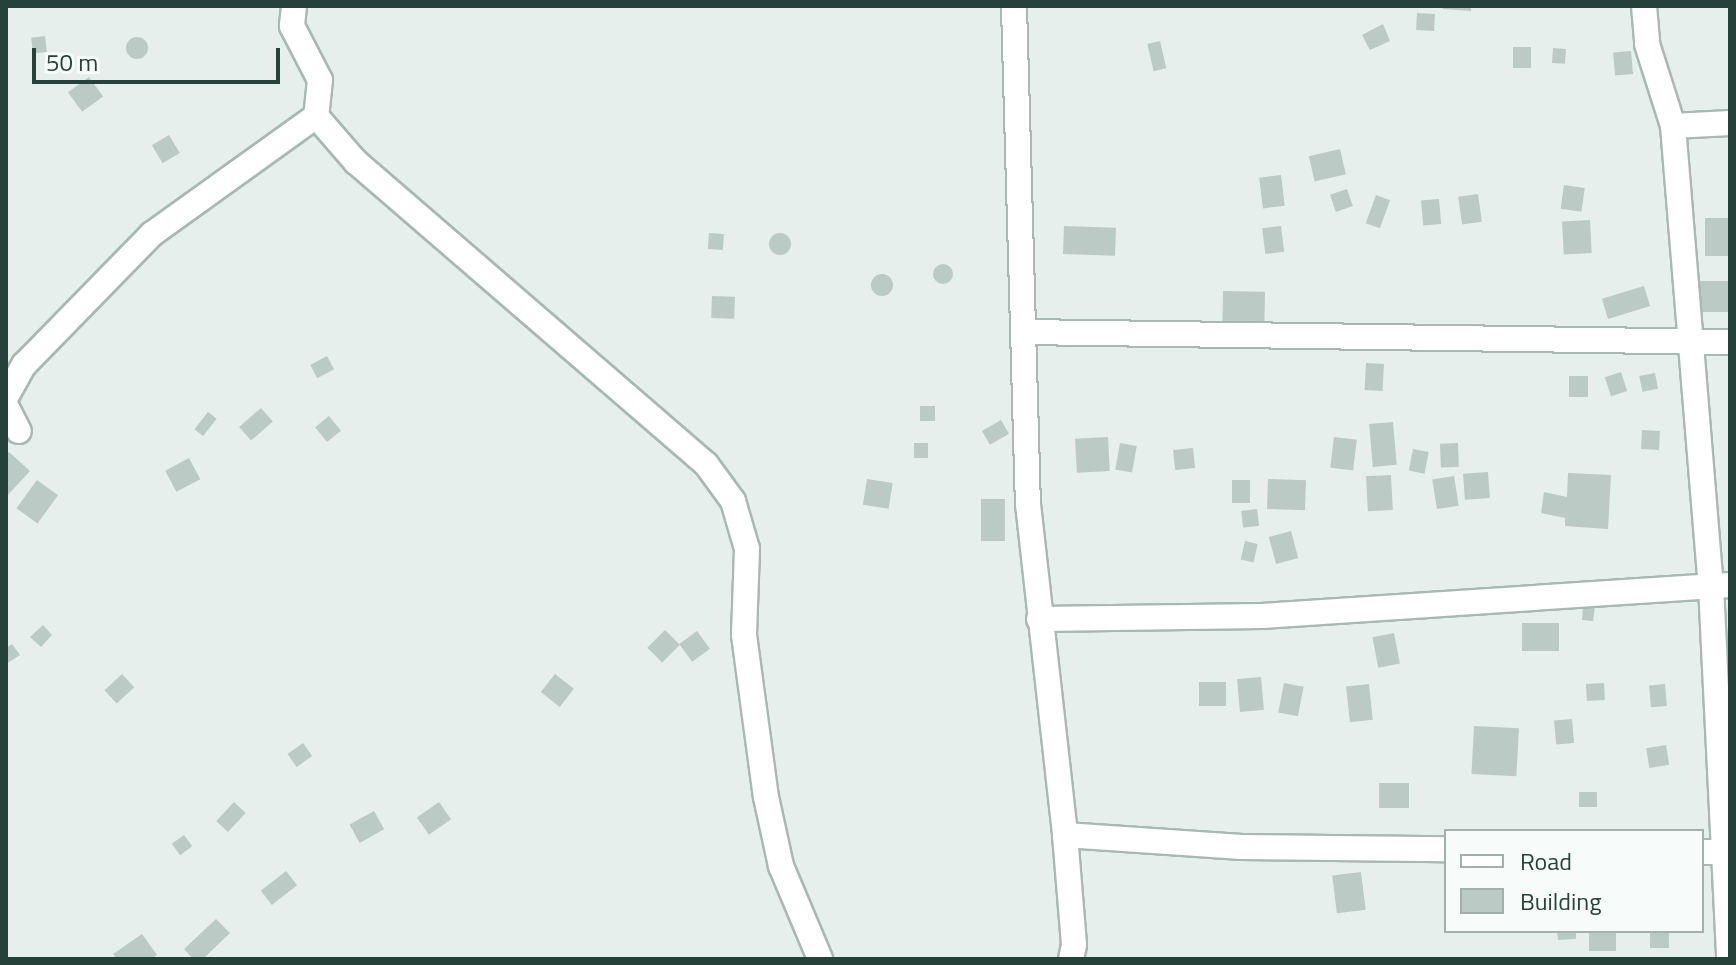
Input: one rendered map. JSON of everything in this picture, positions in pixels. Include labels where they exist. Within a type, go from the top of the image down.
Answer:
[{"type":"street","points":[[271,6],[293,16],[320,80],[316,116],[356,162],[706,464],[733,501],[747,549],[744,635],[766,797],[781,866],[820,959]]},
{"type":"street","points":[[1014,6],[1028,504],[1065,835],[1074,945],[1071,959]]},
{"type":"street","points":[[1644,6],[1647,44],[1673,126],[1690,343],[1721,586],[1719,852],[1729,959]]},
{"type":"street","points":[[6,397],[24,365],[152,234],[316,116]]},
{"type":"street","points":[[1673,126],[1730,123]]},
{"type":"street","points":[[1023,332],[1730,342]]},
{"type":"street","points":[[6,406],[19,431]]},
{"type":"street","points":[[1039,619],[1262,616],[1721,586]]},
{"type":"street","points":[[1065,835],[1242,847],[1444,849]]},
{"type":"building","points":[[1443,6],[1471,6],[1471,11],[1443,9]]},
{"type":"building","points":[[1417,13],[1435,14],[1434,31],[1416,30]]},
{"type":"building","points":[[1383,24],[1390,41],[1370,50],[1362,35]]},
{"type":"building","points":[[45,36],[47,52],[33,54],[31,38]]},
{"type":"building","points":[[137,37],[145,40],[148,48],[145,56],[137,59],[129,56],[126,48],[129,40]]},
{"type":"building","points":[[1160,41],[1166,68],[1154,71],[1147,44]]},
{"type":"building","points":[[1513,47],[1531,47],[1531,68],[1513,68]]},
{"type":"building","points":[[1553,48],[1566,49],[1565,64],[1552,63]]},
{"type":"building","points":[[1631,51],[1633,74],[1615,75],[1613,53]]},
{"type":"building","points":[[89,77],[103,96],[82,112],[68,92]]},
{"type":"building","points":[[169,135],[180,153],[163,163],[152,145]]},
{"type":"building","points":[[1340,149],[1346,174],[1315,182],[1309,156]]},
{"type":"building","points":[[1281,175],[1285,206],[1263,208],[1259,178]]},
{"type":"building","points":[[1564,185],[1585,188],[1581,212],[1561,209]]},
{"type":"building","points":[[1347,189],[1353,206],[1336,212],[1330,195]]},
{"type":"building","points":[[1478,194],[1482,222],[1462,225],[1458,197]]},
{"type":"building","points":[[1376,195],[1390,200],[1380,228],[1366,223]]},
{"type":"building","points":[[1439,199],[1441,224],[1423,225],[1421,201]]},
{"type":"building","points":[[1705,218],[1730,218],[1730,256],[1705,256]]},
{"type":"building","points":[[1590,220],[1592,253],[1564,254],[1562,221]]},
{"type":"building","points":[[1064,226],[1116,228],[1115,256],[1063,254]]},
{"type":"building","points":[[1281,226],[1284,252],[1265,254],[1262,228]]},
{"type":"building","points":[[709,233],[724,234],[723,250],[708,249]]},
{"type":"building","points":[[780,233],[791,244],[780,255],[769,244]]},
{"type":"building","points":[[939,264],[947,264],[953,274],[947,284],[939,284],[933,278],[933,270]]},
{"type":"building","points":[[882,274],[893,285],[882,296],[871,285]]},
{"type":"building","points":[[1698,281],[1730,281],[1730,312],[1698,312]]},
{"type":"building","points":[[1644,286],[1650,306],[1608,319],[1602,299]]},
{"type":"building","points":[[1223,291],[1265,292],[1264,322],[1222,321]]},
{"type":"building","points":[[712,296],[735,297],[734,319],[711,318]]},
{"type":"building","points":[[327,356],[334,369],[317,378],[310,365]]},
{"type":"building","points":[[1366,363],[1384,364],[1383,391],[1365,390]]},
{"type":"building","points":[[1621,372],[1627,391],[1611,396],[1605,377]]},
{"type":"building","points":[[1655,373],[1658,389],[1642,392],[1639,376]]},
{"type":"building","points":[[1569,376],[1588,376],[1588,397],[1569,397]]},
{"type":"building","points":[[920,406],[935,406],[935,421],[920,421]]},
{"type":"building","points":[[261,408],[273,422],[251,441],[239,427]]},
{"type":"building","points":[[208,412],[217,419],[203,436],[194,429]]},
{"type":"building","points":[[329,416],[341,431],[327,442],[315,427]]},
{"type":"building","points":[[1001,420],[1009,434],[990,445],[982,431]]},
{"type":"building","points":[[1393,422],[1397,465],[1373,467],[1369,424]]},
{"type":"building","points":[[1642,430],[1660,431],[1659,450],[1641,449]]},
{"type":"building","points":[[1108,437],[1110,471],[1077,473],[1075,439]]},
{"type":"building","points":[[1334,437],[1357,440],[1353,471],[1330,468]]},
{"type":"building","points":[[914,443],[928,443],[928,458],[914,458]]},
{"type":"building","points":[[1120,443],[1137,446],[1132,473],[1115,470]]},
{"type":"building","points":[[1458,443],[1459,467],[1441,468],[1440,444]]},
{"type":"building","points":[[1193,448],[1195,468],[1175,470],[1173,450]]},
{"type":"building","points":[[1413,449],[1429,452],[1425,474],[1409,471]]},
{"type":"building","points":[[9,452],[30,471],[6,497],[6,455]]},
{"type":"building","points":[[189,458],[200,479],[176,492],[165,471]]},
{"type":"building","points":[[1488,472],[1490,498],[1465,500],[1463,474]]},
{"type":"building","points":[[1568,473],[1611,475],[1608,529],[1565,526],[1565,518],[1541,513],[1544,492],[1567,497]]},
{"type":"building","points":[[1391,475],[1393,510],[1368,511],[1366,476]]},
{"type":"building","points":[[1454,476],[1459,506],[1437,509],[1432,479]]},
{"type":"building","points":[[867,479],[893,483],[889,509],[863,505]]},
{"type":"building","points":[[1268,479],[1306,480],[1305,510],[1267,509]]},
{"type":"building","points":[[37,480],[58,495],[37,524],[16,508]]},
{"type":"building","points":[[1232,480],[1250,480],[1250,503],[1232,503]]},
{"type":"building","points":[[981,499],[1005,499],[1005,541],[981,541]]},
{"type":"building","points":[[1257,509],[1259,526],[1243,528],[1241,511]]},
{"type":"building","points":[[1291,531],[1298,558],[1276,564],[1269,537]]},
{"type":"building","points":[[1245,541],[1258,544],[1253,562],[1241,560]]},
{"type":"building","points":[[1583,606],[1595,606],[1593,621],[1582,620]]},
{"type":"building","points":[[1522,623],[1559,623],[1559,651],[1522,651]]},
{"type":"building","points":[[43,625],[52,635],[41,647],[30,637]]},
{"type":"building","points":[[665,630],[680,645],[662,663],[647,648]]},
{"type":"building","points":[[697,631],[710,649],[692,662],[679,644]]},
{"type":"building","points":[[1394,633],[1400,663],[1378,668],[1372,637]]},
{"type":"building","points":[[12,644],[20,655],[6,664],[6,648]]},
{"type":"building","points":[[122,674],[134,687],[117,704],[104,690]]},
{"type":"building","points":[[555,674],[574,689],[560,707],[541,692]]},
{"type":"building","points":[[1261,677],[1264,710],[1240,712],[1237,679]]},
{"type":"building","points":[[1199,682],[1226,682],[1226,706],[1199,706]]},
{"type":"building","points":[[1284,683],[1304,687],[1298,716],[1278,712]]},
{"type":"building","points":[[1604,683],[1605,700],[1587,701],[1586,684]]},
{"type":"building","points":[[1369,684],[1373,720],[1350,722],[1346,686]]},
{"type":"building","points":[[1665,684],[1667,706],[1651,707],[1649,685]]},
{"type":"building","points":[[1572,719],[1574,743],[1556,744],[1554,721]]},
{"type":"building","points":[[1474,726],[1519,728],[1516,776],[1471,774]]},
{"type":"building","points":[[303,743],[312,756],[297,767],[287,754]]},
{"type":"building","points":[[1666,745],[1669,765],[1649,768],[1646,748]]},
{"type":"building","points":[[1379,783],[1409,783],[1409,808],[1379,808]]},
{"type":"building","points":[[1579,792],[1597,792],[1597,807],[1579,807]]},
{"type":"building","points":[[234,802],[246,813],[228,832],[216,821]]},
{"type":"building","points":[[439,802],[451,819],[429,835],[417,817]]},
{"type":"building","points":[[374,811],[384,829],[360,843],[350,825]]},
{"type":"building","points":[[184,835],[192,846],[180,855],[172,844]]},
{"type":"building","points":[[286,871],[297,885],[272,905],[261,891]]},
{"type":"building","points":[[1361,872],[1366,910],[1337,913],[1332,876]]},
{"type":"building","points":[[216,919],[230,933],[203,959],[193,959],[184,949]]},
{"type":"building","points":[[1557,933],[1576,933],[1576,939],[1558,940]]},
{"type":"building","points":[[1589,933],[1616,933],[1616,951],[1589,951]]},
{"type":"building","points":[[1650,933],[1669,933],[1669,948],[1650,948]]},
{"type":"building","points":[[142,934],[157,955],[151,959],[117,959],[113,954]]}]
